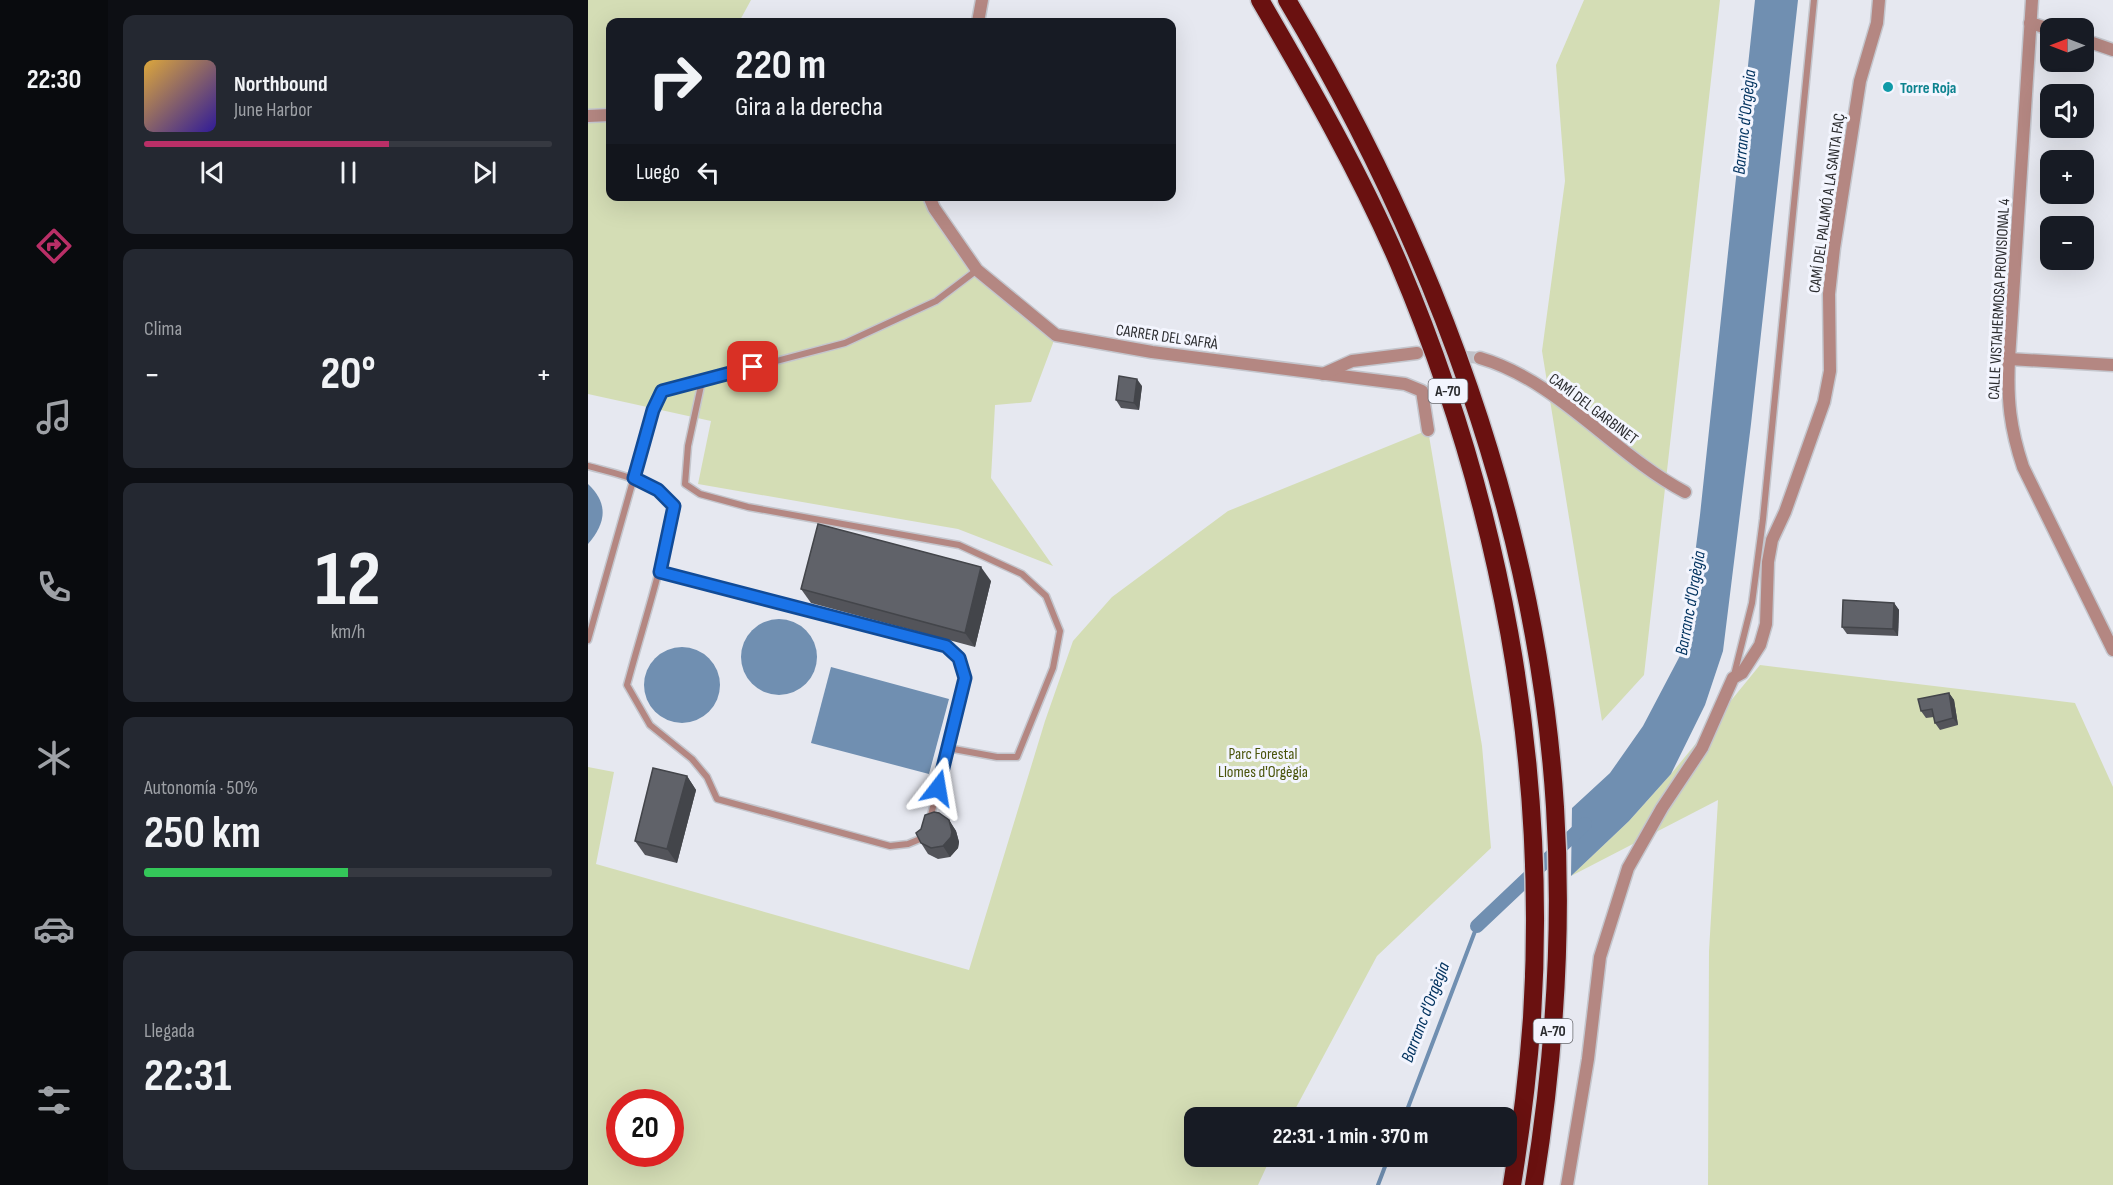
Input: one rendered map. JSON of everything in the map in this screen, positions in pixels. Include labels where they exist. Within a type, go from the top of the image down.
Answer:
[{"type":"highway","name":"A-70","points":[[1260,0],[1352,165],[1378,218],[1416,307],[1454,408],[1487,526],[1507,619],[1527,754],[1534,886],[1532,1018],[1512,1185]]},
{"type":"highway","name":"A-70","points":[[1287,0],[1342,97],[1407,226],[1464,372],[1498,482],[1527,601],[1541,685],[1555,806],[1557,877],[1557,942],[1552,1043],[1534,1185]]},
{"type":"street","points":[[979,18],[981,0]]},
{"type":"street","name":"CAMÍ DEL PALAMÓ A LA SANTA FAÇ","points":[[1567,1185],[1588,1059],[1600,957],[1628,868],[1662,808],[1702,748],[1733,678],[1742,673],[1760,645],[1766,624],[1768,562],[1772,540],[1785,512],[1824,402],[1830,371],[1829,294],[1834,248],[1860,81],[1877,23],[1879,0]]},
{"type":"street","name":"CALLE VISTAHERMOSA PROVISIONAL 4","points":[[2032,0],[2009,359],[2009,412],[2014,439],[2023,467],[2113,650]]},
{"type":"street","points":[[2031,23],[2040,26]]},
{"type":"street","points":[[2094,43],[2113,50]]},
{"type":"street","points":[[588,116],[606,115]]},
{"type":"street","name":"CARRER DEL SAFRÀ","points":[[931,201],[977,270],[1056,335],[1152,352],[1405,384],[1422,391],[1428,430]]},
{"type":"street","points":[[1322,374],[1352,361],[1417,353]]},
{"type":"street","name":"CAMÍ DEL GARBINET","points":[[1479,358],[1503,364],[1548,392],[1660,479],[1685,492]]},
{"type":"street","points":[[2009,359],[2113,365]]},
{"type":"lane","points":[[1733,678],[1752,603],[1761,529],[1814,0]]},
{"type":"lane","points":[[588,640],[653,410],[662,391],[844,343],[936,302],[977,270]]},
{"type":"lane","points":[[702,381],[688,446],[685,484],[700,494],[748,507],[959,545],[1022,574],[1046,596],[1060,631],[1053,668],[1017,757],[997,757],[948,748]]},
{"type":"lane","points":[[588,466],[634,478],[658,490],[674,506],[660,572],[627,685],[650,725],[692,759],[707,777],[717,799],[890,846],[908,844],[924,838],[965,678],[959,658],[946,646],[660,572]]},
{"type":"green space","points":[[588,0],[751,0],[741,18],[606,18],[606,201],[932,201],[977,269],[1056,335],[1031,402],[995,405],[991,478],[1053,566],[958,529],[698,484],[711,421],[588,394]]},
{"type":"green space","points":[[1584,0],[1720,0],[1644,675],[1602,721],[1542,351],[1565,181],[1556,65]]},
{"type":"green space","name":"Parc Forestal Llomes d'Orgègia","points":[[1428,430],[1482,746],[1491,848],[1377,956],[1296,1107],[1184,1107],[1184,1167],[1266,1167],[1258,1185],[588,1185],[588,767],[614,772],[596,864],[969,970],[1045,721],[1073,641],[1112,597],[1228,511]]},
{"type":"green space","points":[[1760,665],[2075,703],[2113,787],[2113,1185],[1708,1185],[1709,951],[1718,800],[1571,876],[1629,821],[1671,774]]},
{"type":"water","points":[[1755,0],[1798,0],[1751,424],[1723,651],[1705,705],[1671,774],[1629,821],[1571,876],[1572,808],[1610,773],[1643,726],[1683,650],[1700,515]]},
{"type":"water","points":[[588,484],[599,499],[603,514],[599,529],[588,544]]},
{"type":"water","points":[[779,619],[793,622],[806,630],[814,643],[817,657],[814,671],[806,684],[793,692],[779,695],[765,692],[752,684],[744,671],[741,657],[744,643],[752,630],[765,622]]},
{"type":"water","points":[[682,647],[696,650],[709,658],[717,671],[720,685],[717,699],[709,712],[696,720],[682,723],[668,720],[655,712],[647,699],[644,685],[647,671],[655,658],[668,650]]},
{"type":"water","points":[[831,667],[949,699],[929,774],[811,743]]},
{"type":"building","points":[[1119,376],[1137,379],[1134,403],[1116,400]]},
{"type":"building","points":[[818,524],[981,567],[965,633],[801,589]]},
{"type":"building","points":[[1843,600],[1894,603],[1893,629],[1842,627]]},
{"type":"building","points":[[1949,693],[1953,718],[1935,723],[1932,709],[1921,711],[1918,699]]},
{"type":"building","points":[[653,768],[687,776],[667,849],[635,841]]},
{"type":"building","points":[[934,812],[949,820],[952,832],[951,837],[943,846],[931,848],[921,843],[916,833],[921,829],[925,815]]},
{"type":"waterway","name":"Barranc d'Orgègia","points":[[1477,926],[1585,824]]},
{"type":"waterway","name":"Barranc d'Orgègia","points":[[1408,1107],[1477,926]]},
{"type":"waterway","name":"Barranc d'Orgègia","points":[[1378,1185],[1385,1167]]},
{"type":"tunnel","points":[[1430,354],[1480,358]]},
{"type":"place","name":"Torre Roja","points":[[1888,87]]},
{"type":"route","points":[[753,367],[662,391],[653,410],[634,478],[658,490],[674,506],[660,572],[946,646],[959,658],[965,678],[938,788]]}]
